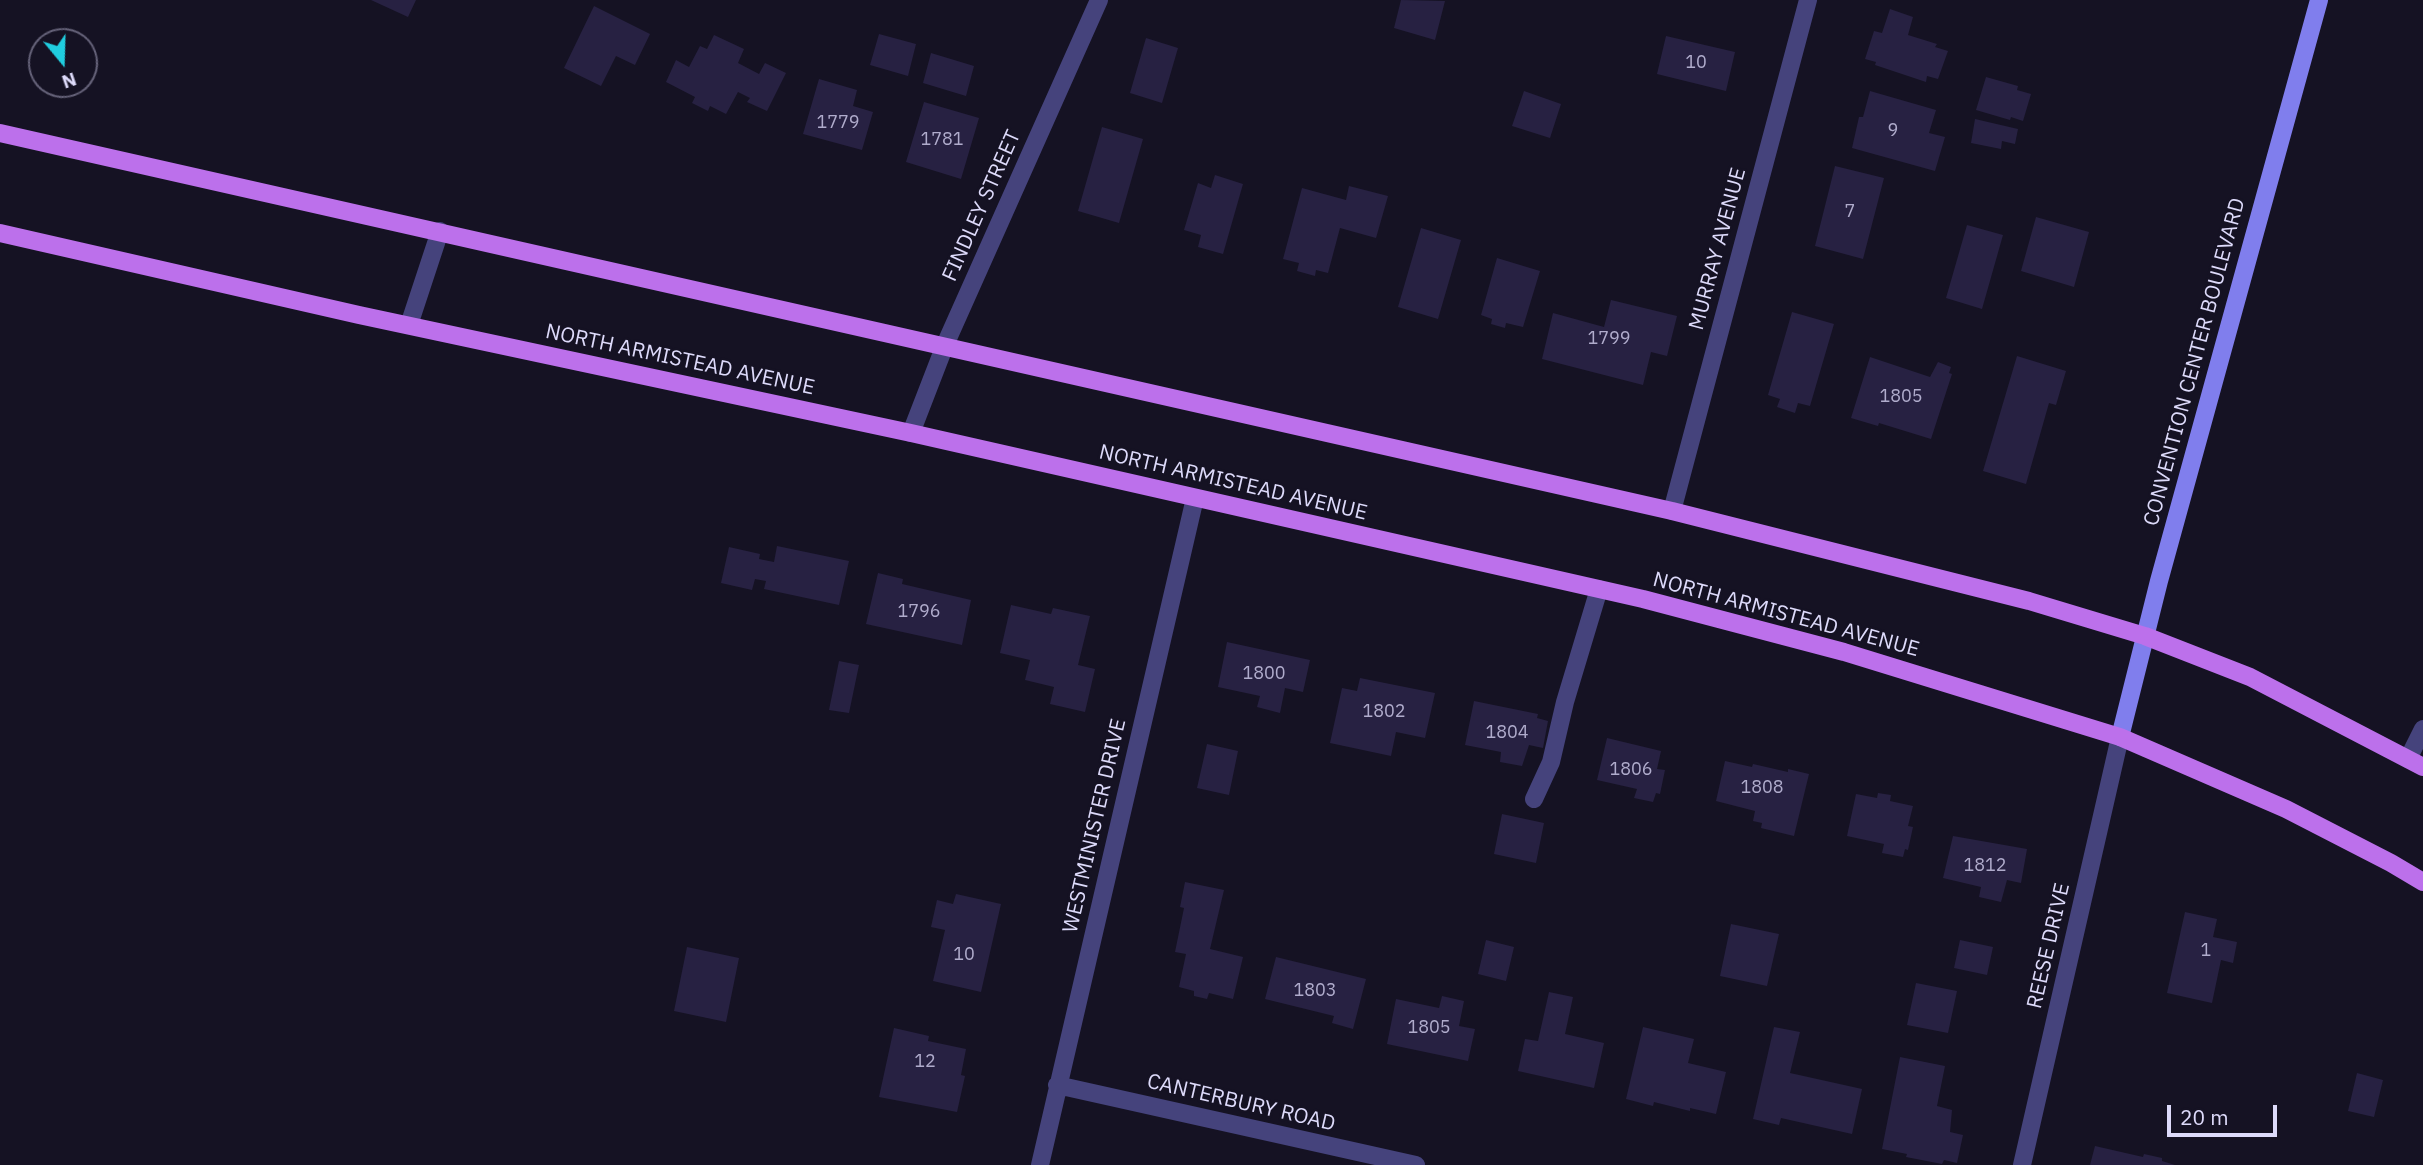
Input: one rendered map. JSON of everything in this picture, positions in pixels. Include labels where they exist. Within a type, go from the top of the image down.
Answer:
[{"type":"main road","points":[[0,133],[1672,511],[2029,601],[2145,636],[2250,677],[2415,763]]},
{"type":"main road","name":"NORTH ARMISTEAD AVENUE","points":[[0,233],[409,325],[911,433],[1599,589],[1844,652],[2120,737],[2286,809],[2423,882]]},
{"type":"street","name":"FINDLEY STREET","points":[[911,433],[945,345],[1099,0]]},
{"type":"street","name":"MURRAY AVENUE","points":[[1672,511],[1808,0]]},
{"type":"street","name":"CONVENTION CENTER BOULEVARD","points":[[2120,737],[2145,636],[2319,0]]},
{"type":"street","points":[[409,325],[440,231]]},
{"type":"street","name":"WESTMINISTER DRIVE","points":[[1040,1165],[1195,498]]},
{"type":"street","points":[[1534,799],[1551,762],[1565,702],[1599,589]]},
{"type":"street","points":[[2415,763],[2423,729]]},
{"type":"street","name":"REESE DRIVE","points":[[2022,1165],[2120,737]]},
{"type":"street","name":"CANTERBURY ROAD","points":[[1057,1086],[1416,1165]]},
{"type":"building","points":[[371,0],[416,0],[408,17]]},
{"type":"building","points":[[1401,0],[1445,1],[1435,40],[1394,28]]},
{"type":"building","points":[[594,6],[650,34],[635,65],[616,56],[601,86],[564,68]]},
{"type":"building","points":[[1890,9],[1913,17],[1908,35],[1937,44],[1935,47],[1948,51],[1938,79],[1927,76],[1926,82],[1865,59],[1874,31],[1882,33]]},
{"type":"building","points":[[879,34],[916,44],[908,76],[870,65]]},
{"type":"building","points":[[714,35],[744,49],[738,63],[759,74],[765,63],[786,73],[767,111],[747,102],[750,98],[738,92],[726,114],[710,106],[708,111],[692,103],[695,97],[666,82],[676,60],[689,67],[700,46],[707,49]]},
{"type":"building","points":[[1666,36],[1735,52],[1726,91],[1657,74]]},
{"type":"building","points":[[1146,38],[1178,48],[1162,103],[1130,93]]},
{"type":"building","points":[[931,53],[974,66],[966,96],[923,83]]},
{"type":"building","points":[[1986,77],[2018,86],[2017,90],[2031,94],[2023,121],[1976,110]]},
{"type":"building","points":[[819,79],[857,90],[853,106],[873,112],[862,150],[803,134]]},
{"type":"building","points":[[1524,91],[1561,104],[1550,138],[1512,126]]},
{"type":"building","points":[[1870,91],[1936,110],[1929,133],[1945,137],[1935,171],[1852,148],[1859,117],[1863,117]]},
{"type":"building","points":[[924,102],[979,118],[961,179],[906,162]]},
{"type":"building","points":[[1975,119],[2018,129],[2015,144],[2002,141],[2001,149],[1971,143]]},
{"type":"building","points":[[1102,127],[1143,139],[1119,223],[1078,211]]},
{"type":"building","points":[[1835,166],[1884,178],[1863,259],[1815,246]]},
{"type":"building","points":[[1215,175],[1243,184],[1223,254],[1198,247],[1201,235],[1184,230],[1198,183],[1211,188]]},
{"type":"building","points":[[1349,186],[1388,196],[1376,238],[1340,228],[1328,273],[1316,270],[1315,276],[1297,271],[1299,263],[1283,259],[1302,188],[1346,200]]},
{"type":"building","points":[[2036,217],[2089,232],[2074,287],[2021,271]]},
{"type":"building","points":[[1967,225],[2003,235],[1982,309],[1946,298]]},
{"type":"building","points":[[1421,228],[1461,240],[1438,319],[1398,307]]},
{"type":"building","points":[[1497,258],[1540,271],[1523,327],[1506,323],[1505,328],[1491,324],[1492,319],[1481,315]]},
{"type":"building","points":[[1611,300],[1677,316],[1667,356],[1651,352],[1643,385],[1542,359],[1553,313],[1604,327]]},
{"type":"building","points":[[1792,312],[1834,324],[1810,406],[1798,403],[1795,413],[1777,407],[1780,399],[1768,395]]},
{"type":"building","points":[[2017,356],[2066,371],[2056,405],[2049,403],[2026,484],[1983,471]]},
{"type":"building","points":[[1870,357],[1930,377],[1938,362],[1951,367],[1949,373],[1952,374],[1931,439],[1879,423],[1878,426],[1851,418]]},
{"type":"building","points":[[777,546],[849,561],[839,605],[764,589],[766,581],[755,579],[752,590],[721,583],[729,547],[760,554],[759,559],[774,562]]},
{"type":"building","points":[[878,573],[903,579],[902,584],[971,600],[962,645],[866,624]]},
{"type":"building","points":[[1011,605],[1051,614],[1053,608],[1090,616],[1078,665],[1095,669],[1085,712],[1050,704],[1054,687],[1025,680],[1030,660],[1000,653]]},
{"type":"building","points":[[1227,642],[1310,660],[1303,692],[1285,688],[1280,713],[1257,707],[1260,696],[1218,687]]},
{"type":"building","points":[[839,661],[859,665],[849,713],[829,710]]},
{"type":"building","points":[[1360,678],[1435,693],[1425,738],[1396,732],[1391,756],[1330,743],[1342,688],[1357,691]]},
{"type":"building","points":[[1474,701],[1538,714],[1537,718],[1548,721],[1543,748],[1529,745],[1522,766],[1500,762],[1501,752],[1465,745]]},
{"type":"building","points":[[1607,738],[1661,751],[1657,769],[1665,770],[1660,794],[1656,793],[1653,802],[1634,798],[1637,789],[1597,780]]},
{"type":"building","points":[[1207,744],[1238,751],[1229,795],[1197,788]]},
{"type":"building","points":[[1725,761],[1809,774],[1794,836],[1761,828],[1762,823],[1753,821],[1755,811],[1716,801]]},
{"type":"building","points":[[1878,793],[1891,795],[1890,801],[1913,806],[1908,826],[1913,827],[1908,850],[1905,849],[1903,857],[1882,853],[1884,844],[1847,836],[1856,794],[1877,798]]},
{"type":"building","points":[[1502,814],[1544,823],[1536,863],[1494,854]]},
{"type":"building","points":[[1953,836],[2027,849],[2021,883],[2007,880],[2001,902],[1979,897],[1981,887],[1943,878]]},
{"type":"building","points":[[1185,882],[1224,890],[1210,949],[1243,957],[1233,999],[1209,993],[1207,999],[1194,996],[1194,991],[1179,987],[1186,954],[1175,952],[1184,908],[1180,907]]},
{"type":"building","points":[[956,894],[1001,904],[981,992],[933,981],[945,930],[931,927],[937,900],[953,904]]},
{"type":"building","points":[[2185,912],[2217,919],[2213,937],[2237,942],[2233,963],[2221,960],[2212,1003],[2167,993]]},
{"type":"building","points":[[1731,924],[1779,934],[1767,986],[1720,976]]},
{"type":"building","points":[[1486,940],[1514,947],[1506,981],[1478,974]]},
{"type":"building","points":[[1960,940],[1993,947],[1987,975],[1954,968]]},
{"type":"building","points":[[687,947],[739,958],[726,1022],[674,1011]]},
{"type":"building","points":[[1276,957],[1366,979],[1353,1029],[1332,1023],[1334,1016],[1265,999]]},
{"type":"building","points":[[1916,983],[1957,991],[1948,1033],[1907,1025]]},
{"type":"building","points":[[1549,992],[1573,997],[1565,1034],[1604,1043],[1594,1088],[1518,1071],[1525,1039],[1538,1041]]},
{"type":"building","points":[[1442,996],[1464,1001],[1459,1026],[1475,1029],[1468,1061],[1387,1044],[1396,999],[1439,1008]]},
{"type":"building","points":[[1643,1027],[1694,1039],[1688,1063],[1726,1072],[1716,1114],[1654,1102],[1653,1106],[1626,1099]]},
{"type":"building","points":[[1774,1027],[1800,1032],[1790,1073],[1862,1089],[1852,1134],[1781,1118],[1779,1125],[1753,1119]]},
{"type":"building","points":[[894,1028],[929,1036],[928,1041],[966,1049],[961,1075],[965,1076],[957,1112],[879,1097]]},
{"type":"building","points":[[1900,1057],[1945,1066],[1937,1106],[1952,1110],[1950,1132],[1963,1135],[1957,1163],[1944,1160],[1942,1164],[1882,1149]]},
{"type":"building","points":[[2357,1073],[2383,1080],[2374,1117],[2348,1111]]},
{"type":"building","points":[[2095,1146],[2143,1157],[2144,1154],[2162,1158],[2162,1161],[2175,1165],[2090,1165]]}]
